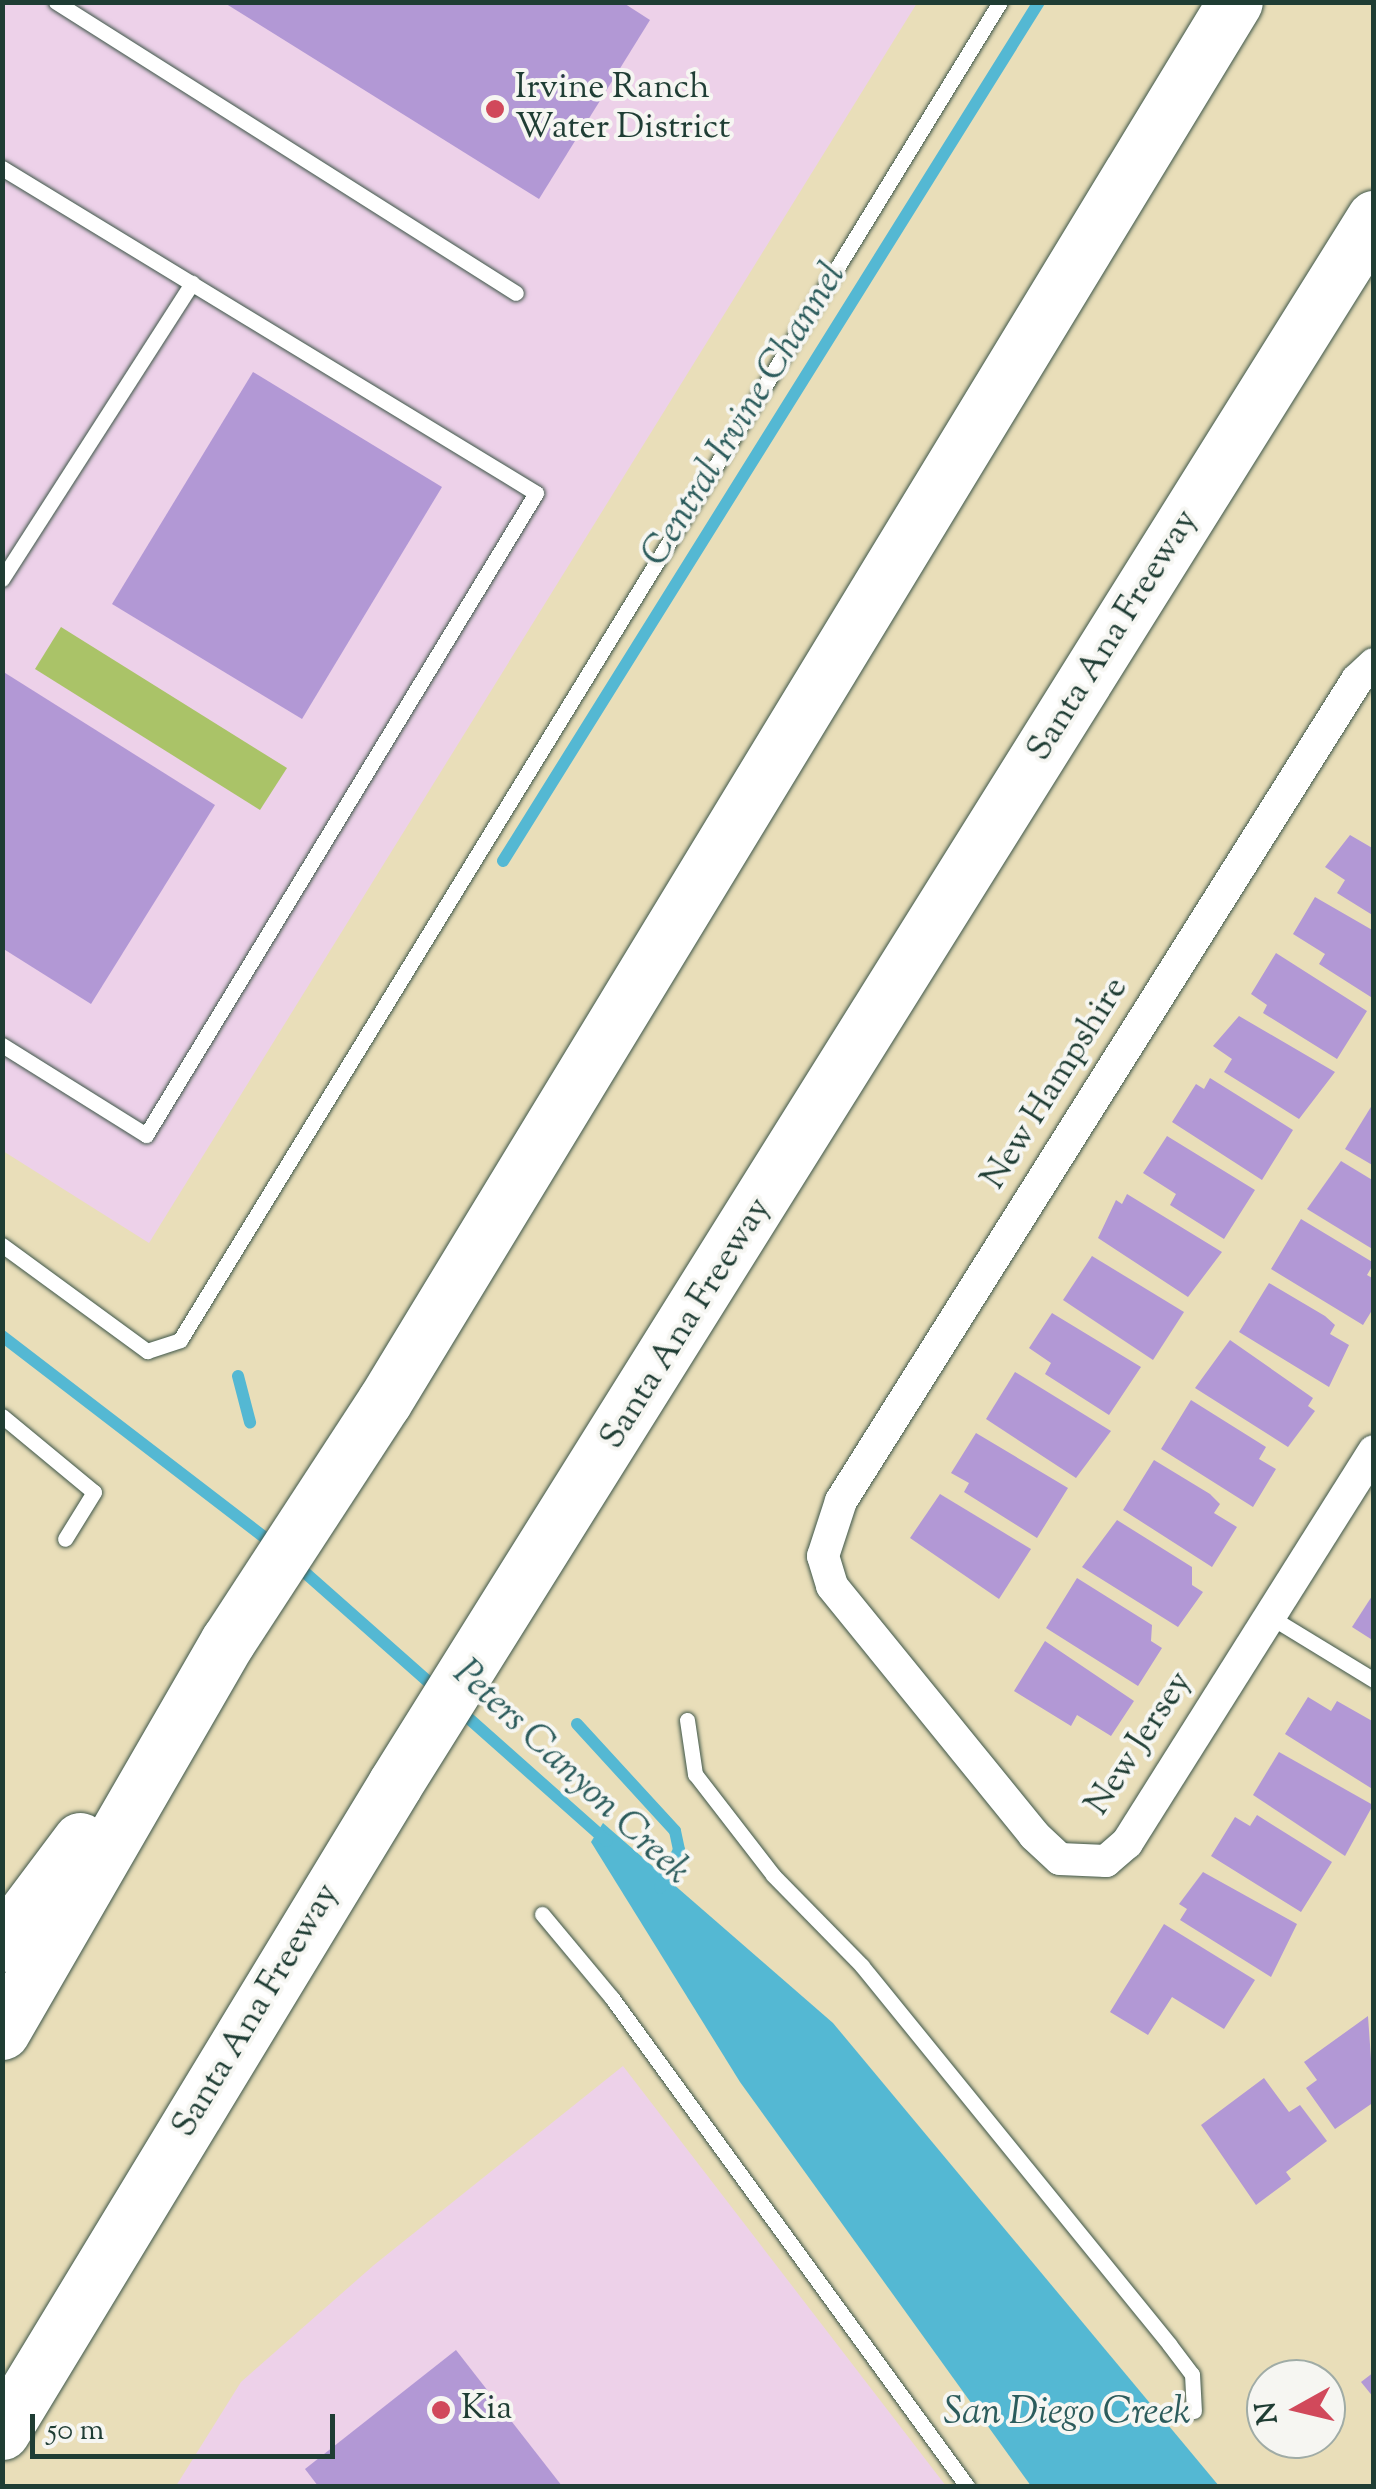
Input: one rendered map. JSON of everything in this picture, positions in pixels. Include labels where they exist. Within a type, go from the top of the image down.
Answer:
[{"type":"highway","points":[[2,2032],[228,1641],[384,1402],[1235,2]]},
{"type":"highway","name":"Santa Ana Freeway","points":[[2,2432],[395,1784],[549,1546],[1374,218]]},
{"type":"highway","points":[[2,1944],[228,1641]]},
{"type":"street","name":"New Hampshire","points":[[823,1556],[841,1501],[1356,680],[1374,664]]},
{"type":"street","name":"New Jersey","points":[[823,1556],[841,1597],[1034,1835],[1060,1859],[1106,1861],[1127,1843],[1374,1452]]},
{"type":"lane","points":[[56,2],[516,293]]},
{"type":"lane","points":[[2,1245],[147,1351],[180,1340],[1000,2]]},
{"type":"lane","points":[[2,168],[536,493],[146,1135],[2,1044]]},
{"type":"lane","points":[[2,579],[192,283]]},
{"type":"lane","points":[[2,1416],[94,1492],[65,1538]]},
{"type":"lane","points":[[1269,1616],[1374,1680]]},
{"type":"lane","points":[[686,1720],[695,1774],[773,1875],[862,1966],[1169,2344],[1192,2374],[1194,2411]]},
{"type":"lane","points":[[542,1914],[612,1998],[967,2486]]},
{"type":"shaded area","points":[[2,3],[917,3],[149,1243],[3,1151]]},
{"type":"shaded area","points":[[623,2066],[946,2486],[176,2486],[241,2382],[374,2265]]},
{"type":"green space","points":[[61,627],[287,768],[260,810],[35,669]]},
{"type":"water","name":"San Diego Creek","points":[[603,1823],[833,2023],[1219,2486],[1031,2486],[740,2082],[591,1842]]},
{"type":"building","name":"Irvine Ranch Water District","points":[[223,2],[622,2],[650,20],[539,199]]},
{"type":"building","points":[[253,372],[442,487],[302,719],[112,604]]},
{"type":"building","points":[[2,671],[215,805],[91,1004],[2,948]]},
{"type":"building","points":[[1350,835],[1374,849],[1374,916],[1337,893],[1345,880],[1325,867]]},
{"type":"building","points":[[1315,897],[1374,931],[1374,999],[1319,964],[1325,954],[1293,934]]},
{"type":"building","points":[[1276,953],[1367,1011],[1337,1059],[1263,1013],[1267,1005],[1251,994]]},
{"type":"building","points":[[1239,1016],[1335,1072],[1299,1119],[1224,1072],[1232,1059],[1213,1046]]},
{"type":"building","points":[[1210,1078],[1293,1130],[1262,1180],[1172,1122],[1196,1084],[1204,1089]]},
{"type":"building","points":[[1374,1102],[1374,1166],[1345,1149]]},
{"type":"building","points":[[1167,1136],[1255,1190],[1224,1239],[1170,1205],[1176,1194],[1143,1173]]},
{"type":"building","points":[[1341,1161],[1374,1181],[1374,1250],[1307,1209]]},
{"type":"building","points":[[1127,1194],[1222,1252],[1188,1297],[1098,1238],[1116,1200],[1122,1204]]},
{"type":"building","points":[[1301,1219],[1374,1263],[1367,1275],[1374,1279],[1374,1307],[1363,1325],[1271,1269]]},
{"type":"building","points":[[1092,1256],[1184,1312],[1153,1360],[1063,1300]]},
{"type":"building","points":[[1269,1283],[1325,1316],[1335,1325],[1330,1334],[1349,1345],[1329,1387],[1239,1332]]},
{"type":"building","points":[[1052,1313],[1141,1367],[1109,1415],[1045,1374],[1051,1363],[1029,1348]]},
{"type":"building","points":[[1230,1340],[1313,1398],[1308,1406],[1315,1411],[1288,1447],[1195,1388]]},
{"type":"building","points":[[1015,1372],[1111,1431],[1076,1478],[986,1419]]},
{"type":"building","points":[[1191,1400],[1266,1447],[1259,1459],[1276,1469],[1253,1507],[1161,1449]]},
{"type":"building","points":[[976,1433],[1068,1488],[1037,1538],[964,1492],[969,1483],[951,1473]]},
{"type":"building","points":[[1154,1460],[1210,1494],[1220,1504],[1214,1513],[1237,1527],[1212,1567],[1123,1510]]},
{"type":"building","points":[[940,1494],[1031,1549],[999,1599],[910,1538]]},
{"type":"building","points":[[1117,1520],[1192,1567],[1192,1585],[1203,1592],[1178,1627],[1082,1567]]},
{"type":"building","points":[[1077,1578],[1152,1625],[1151,1641],[1162,1648],[1138,1686],[1046,1628]]},
{"type":"building","points":[[1374,1593],[1374,1641],[1352,1627]]},
{"type":"building","points":[[1045,1641],[1134,1701],[1111,1736],[1077,1715],[1071,1726],[1014,1691]]},
{"type":"building","points":[[1308,1697],[1331,1711],[1337,1701],[1374,1722],[1374,1790],[1285,1734]]},
{"type":"building","points":[[1279,1752],[1373,1805],[1345,1856],[1253,1795]]},
{"type":"building","points":[[1257,1815],[1332,1862],[1301,1912],[1211,1856],[1235,1817],[1250,1826]]},
{"type":"building","points":[[1203,1872],[1297,1924],[1271,1977],[1180,1920],[1187,1909],[1179,1904]]},
{"type":"building","points":[[1164,1924],[1255,1980],[1224,2029],[1172,1997],[1148,2035],[1110,2012]]},
{"type":"building","points":[[1368,2016],[1374,2102],[1335,2129],[1306,2088],[1317,2080],[1304,2062]]},
{"type":"building","points":[[1264,2078],[1289,2112],[1300,2105],[1327,2141],[1286,2172],[1291,2179],[1256,2205],[1201,2125]]},
{"type":"building","name":"Kia","points":[[456,2350],[562,2486],[318,2486],[305,2469]]},
{"type":"building","points":[[1374,2372],[1374,2398],[1361,2382]]},
{"type":"waterway","name":"Central Irvine Channel","points":[[503,861],[1039,2]]},
{"type":"waterway","name":"Peters Canyon Creek","points":[[2,1336],[274,1545]]},
{"type":"waterway","name":"Central Irvine Channel","points":[[238,1376],[250,1422]]},
{"type":"waterway","name":"Peters Canyon Creek","points":[[293,1562],[439,1691]]},
{"type":"waterway","name":"Peters Canyon Creek","points":[[457,1708],[607,1841]]},
{"type":"waterway","name":"Central Irvine Channel","points":[[577,1724],[675,1831],[679,1850],[660,1888]]},
{"type":"place","name":"Irvine Ranch Water District","points":[[495,109]]},
{"type":"place","name":"Kia","points":[[441,2410]]}]
